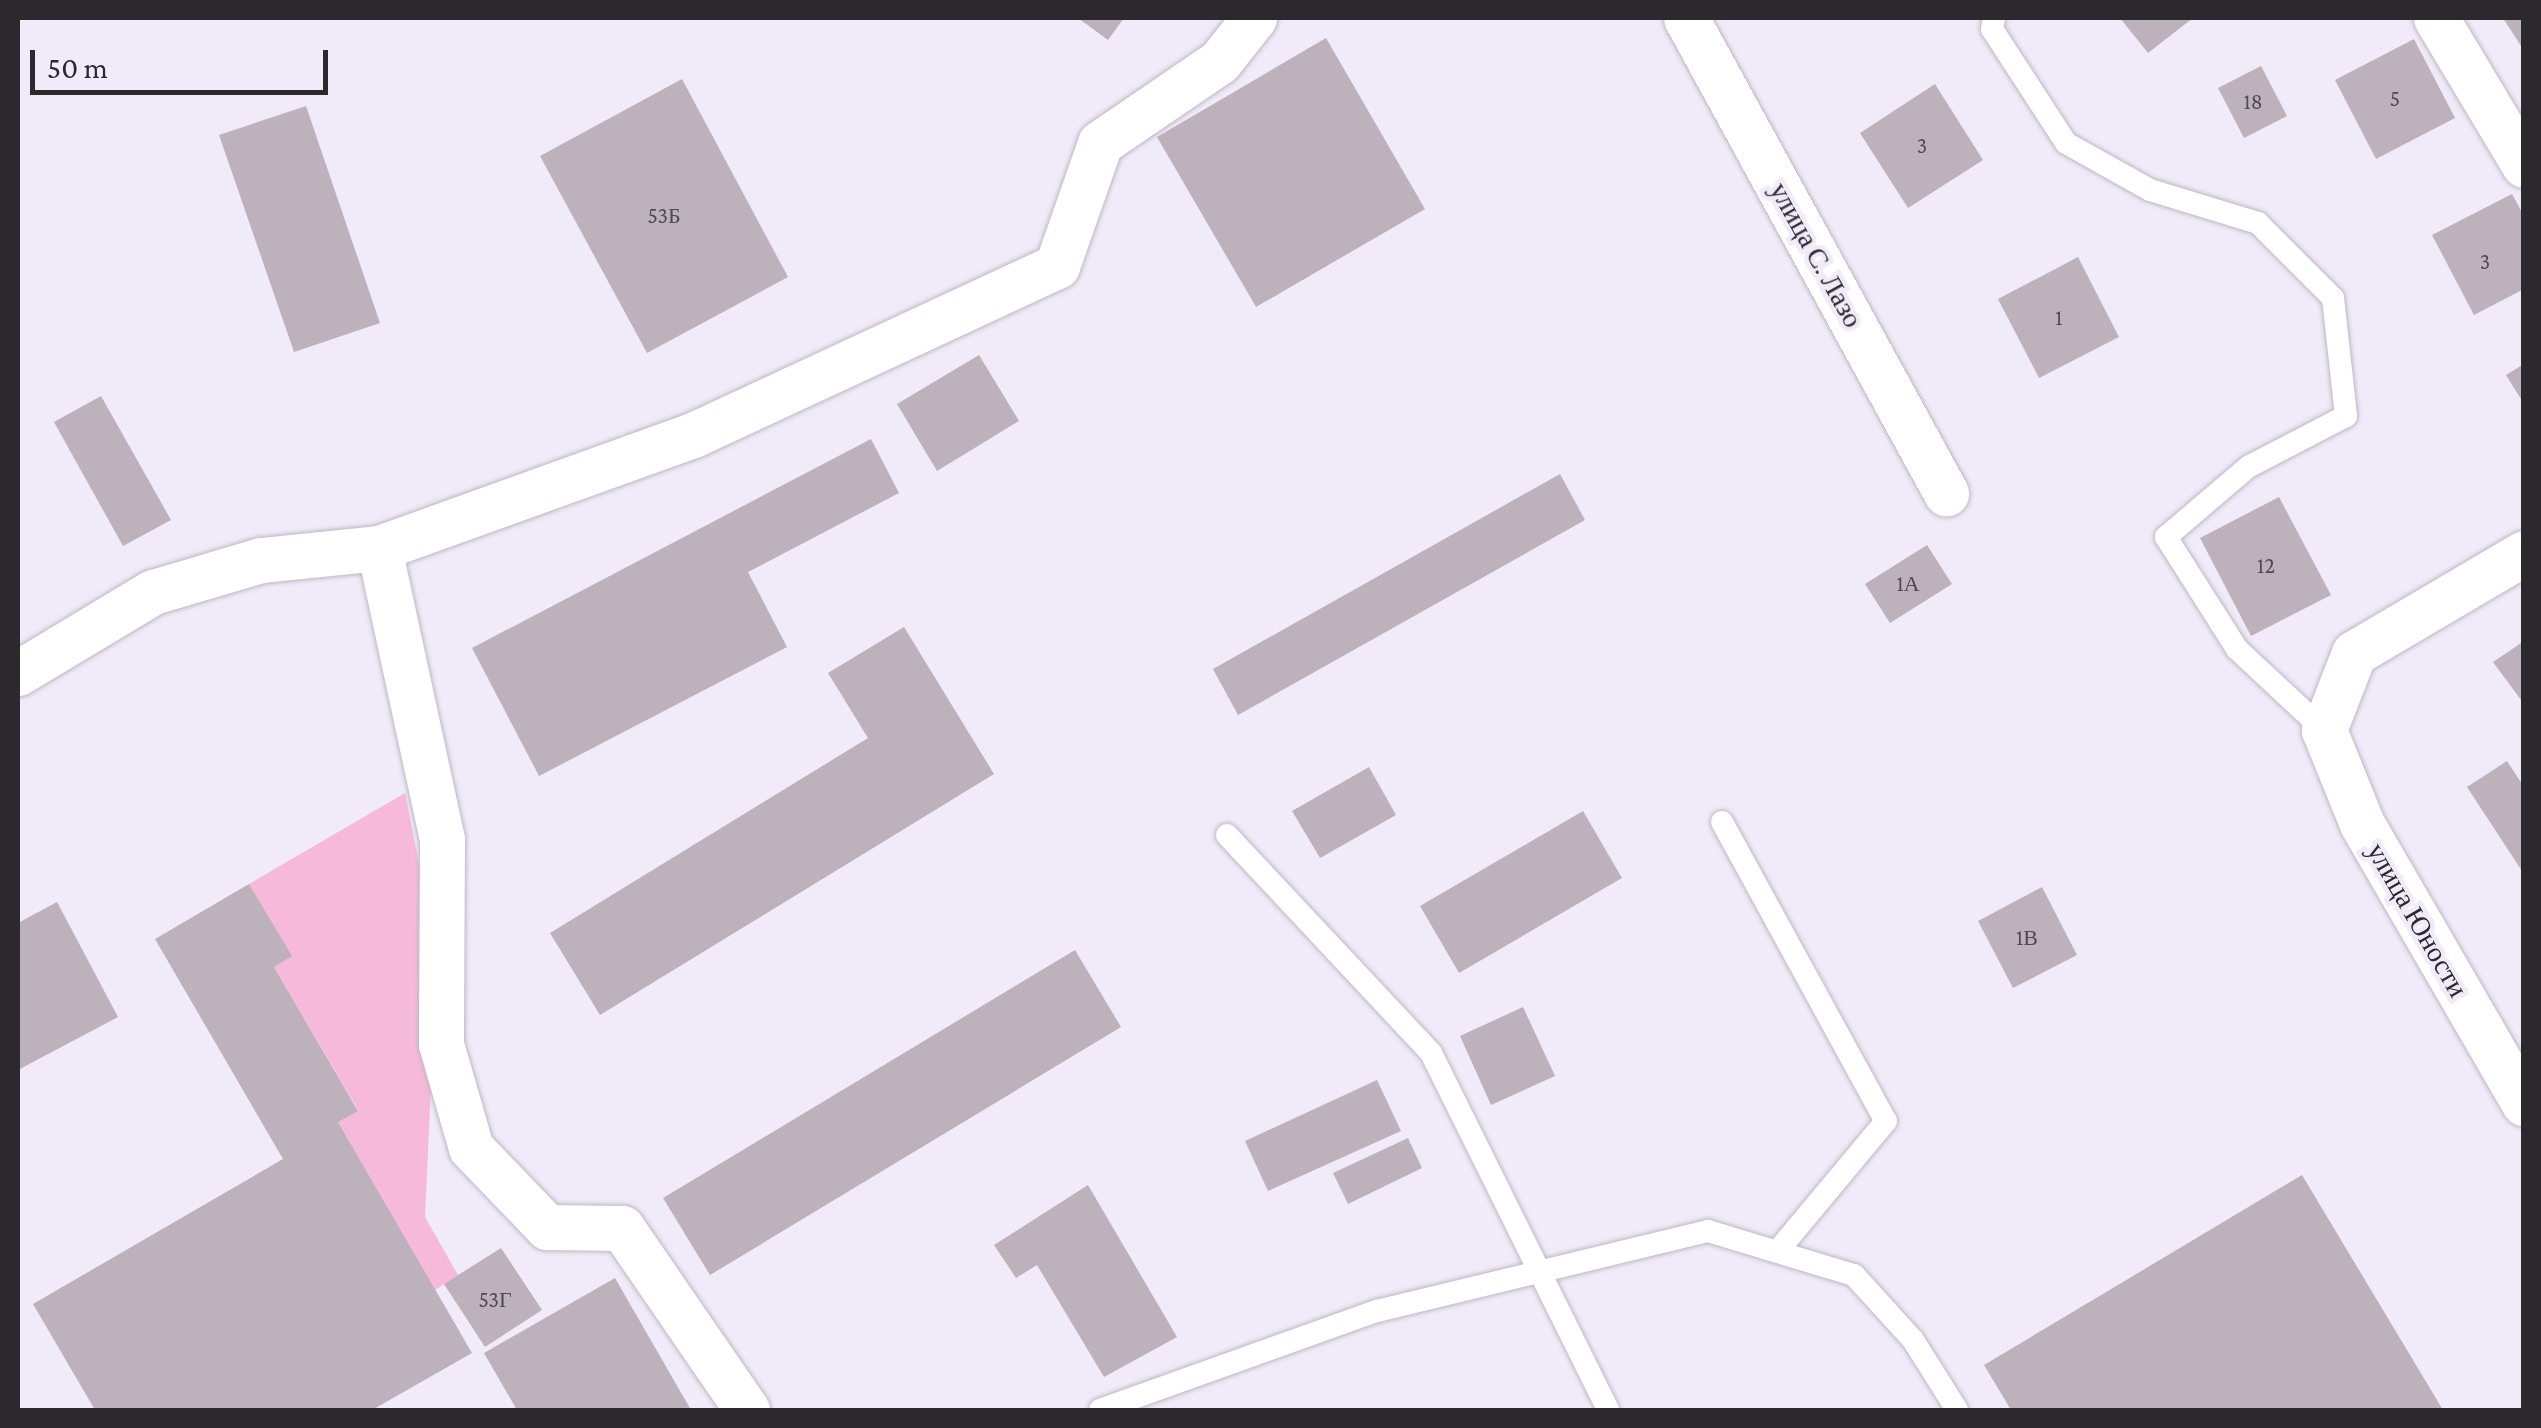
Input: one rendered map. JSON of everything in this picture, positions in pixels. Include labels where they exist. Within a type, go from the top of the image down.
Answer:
[{"type":"street","points":[[18,673],[153,592],[261,560],[379,548],[692,434],[1057,266],[1100,143],[1220,61],[1254,18]]},
{"type":"street","name":"улица С. Лазо","points":[[1686,18],[1946,493]]},
{"type":"street","points":[[2436,18],[2524,165]]},
{"type":"street","points":[[379,548],[442,839],[441,1044],[472,1148],[547,1227],[622,1228],[748,1410]]},
{"type":"street","points":[[2324,730],[2354,653],[2524,553]]},
{"type":"street","name":"улица Юности","points":[[2324,730],[2362,824],[2510,1051],[2524,1104]]},
{"type":"lane","points":[[1994,18],[1992,29],[2066,143],[2150,190],[2258,223],[2333,298],[2346,416],[2248,467],[2166,538],[2237,649],[2324,730]]},
{"type":"lane","points":[[1722,822],[1886,1121],[1777,1252]]},
{"type":"lane","points":[[1228,835],[1431,1053],[1608,1410]]},
{"type":"lane","points":[[1100,1410],[1377,1312],[1708,1231],[1854,1275],[1913,1340],[1957,1410]]},
{"type":"shaded area","points":[[405,793],[422,879],[431,1085],[425,1217],[458,1275],[435,1290],[338,1122],[358,1110],[274,967],[291,956],[249,884]]},
{"type":"building","points":[[1078,18],[1124,18],[1108,40]]},
{"type":"building","points":[[2120,18],[2193,18],[2148,53]]},
{"type":"building","points":[[2503,18],[2524,18],[2524,45],[2521,46]]},
{"type":"building","points":[[1326,38],[1425,209],[1256,307],[1157,137]]},
{"type":"building","points":[[2414,39],[2455,118],[2376,159],[2335,80]]},
{"type":"building","points":[[2261,66],[2287,116],[2244,138],[2218,88]]},
{"type":"building","points":[[682,79],[788,277],[647,353],[540,156]]},
{"type":"building","points":[[1935,84],[1983,160],[1908,208],[1860,133]]},
{"type":"building","points":[[306,106],[380,323],[294,352],[219,135]]},
{"type":"building","points":[[2512,194],[2524,216],[2524,289],[2474,315],[2432,235]]},
{"type":"building","points":[[2078,257],[2119,337],[2039,378],[1998,299]]},
{"type":"building","points":[[979,355],[1019,421],[937,471],[897,404]]},
{"type":"building","points":[[2524,364],[2524,404],[2506,375]]},
{"type":"building","points":[[101,396],[171,520],[123,546],[54,422]]},
{"type":"building","points":[[871,439],[899,493],[748,572],[787,647],[539,776],[472,648]]},
{"type":"building","points":[[1560,474],[1585,520],[1238,715],[1213,669]]},
{"type":"building","points":[[2279,497],[2331,595],[2251,636],[2200,538]]},
{"type":"building","points":[[1927,545],[1952,584],[1890,623],[1865,584]]},
{"type":"building","points":[[904,627],[994,774],[600,1015],[550,933],[868,738],[828,673]]},
{"type":"building","points":[[2524,641],[2524,704],[2493,662]]},
{"type":"building","points":[[2507,761],[2524,787],[2524,874],[2467,787]]},
{"type":"building","points":[[1369,767],[1396,815],[1320,858],[1292,811]]},
{"type":"building","points":[[1583,811],[1622,878],[1459,973],[1420,906]]},
{"type":"building","points":[[249,884],[292,956],[274,967],[358,1111],[338,1122],[472,1353],[372,1410],[95,1410],[33,1304],[283,1159],[155,939]]},
{"type":"building","points":[[2042,887],[2077,955],[2013,988],[1978,921]]},
{"type":"building","points":[[57,902],[118,1017],[18,1070],[18,923]]},
{"type":"building","points":[[1075,950],[1121,1027],[710,1275],[663,1198]]},
{"type":"building","points":[[1523,1007],[1555,1076],[1491,1105],[1460,1036]]},
{"type":"building","points":[[1377,1080],[1401,1131],[1268,1191],[1245,1141]]},
{"type":"building","points":[[1408,1138],[1422,1168],[1348,1204],[1333,1173]]},
{"type":"building","points":[[2302,1175],[2443,1410],[2011,1410],[1984,1365]]},
{"type":"building","points":[[1088,1185],[1177,1337],[1104,1377],[1037,1265],[1016,1278],[994,1245]]},
{"type":"building","points":[[501,1248],[542,1310],[485,1347],[444,1284]]},
{"type":"building","points":[[615,1278],[691,1410],[517,1410],[484,1353]]}]
